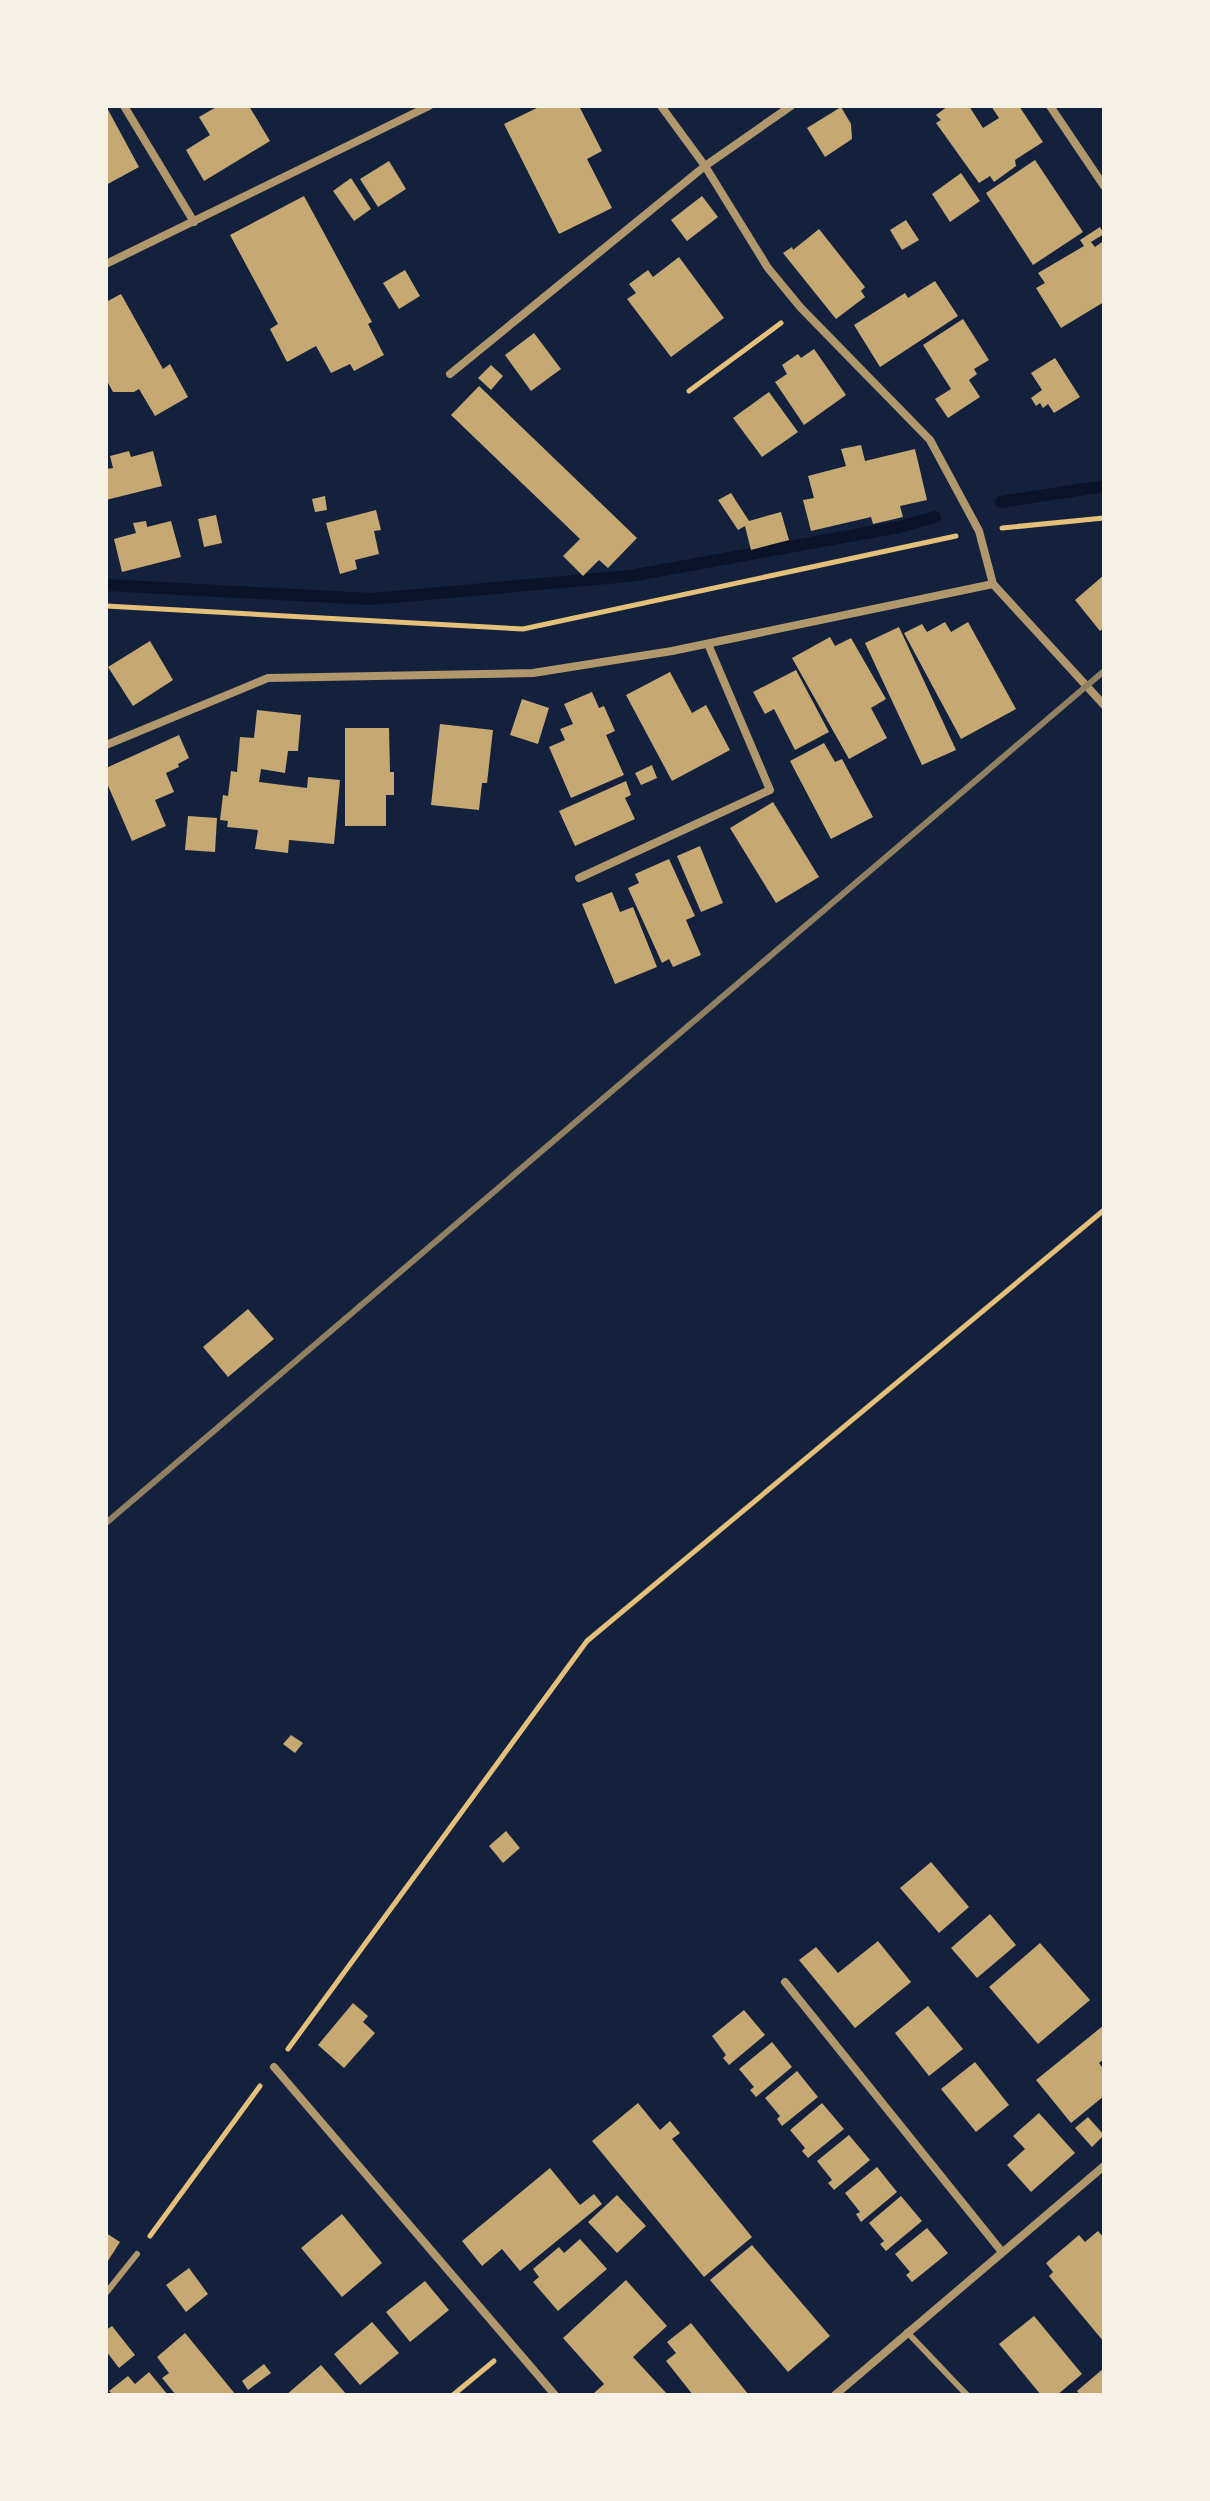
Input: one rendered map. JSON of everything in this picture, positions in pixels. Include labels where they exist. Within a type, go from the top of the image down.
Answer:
[{"type":"street","points":[[124,106],[194,222]]},
{"type":"street","points":[[106,264],[429,106]]},
{"type":"street","points":[[661,106],[705,166],[768,268],[801,308],[930,440],[979,531],[993,584],[1104,705]]},
{"type":"street","points":[[450,374],[705,166],[791,106]]},
{"type":"street","points":[[1050,106],[1104,186]]},
{"type":"street","points":[[106,745],[268,678],[533,673],[708,644],[993,584]]},
{"type":"street","points":[[579,878],[770,790],[708,644]]},
{"type":"street","points":[[785,1982],[1002,2252]]},
{"type":"street","points":[[274,2067],[555,2395]]},
{"type":"street","points":[[835,2395],[1104,2166]]},
{"type":"lane","points":[[106,2293],[137,2254]]},
{"type":"lane","points":[[907,2332],[967,2395]]},
{"type":"path","points":[[689,391],[801,308]]},
{"type":"path","points":[[106,606],[523,629],[979,531],[1104,518]]},
{"type":"path","points":[[137,2254],[587,1641],[1104,1210]]},
{"type":"path","points":[[453,2395],[513,2345]]},
{"type":"building","points":[[106,106],[139,167],[106,185]]},
{"type":"building","points":[[218,106],[249,106],[270,141],[204,181],[186,150],[210,135],[199,117]]},
{"type":"building","points":[[541,106],[579,106],[602,151],[587,159],[612,208],[559,234],[504,124]]},
{"type":"building","points":[[948,106],[969,106],[983,128],[999,118],[991,106],[1019,106],[1043,142],[1015,160],[1016,166],[994,182],[990,176],[979,183],[936,123],[941,120],[936,115]]},
{"type":"building","points":[[841,107],[851,124],[852,139],[825,157],[807,128]]},
{"type":"building","points":[[1035,160],[1083,232],[1033,265],[986,193]]},
{"type":"building","points":[[389,161],[406,189],[378,207],[360,179]]},
{"type":"building","points":[[961,173],[980,201],[950,222],[932,194]]},
{"type":"building","points":[[351,178],[371,209],[354,221],[333,191]]},
{"type":"building","points":[[304,196],[372,322],[368,324],[384,355],[354,371],[350,364],[331,373],[316,346],[287,362],[270,329],[278,324],[230,235]]},
{"type":"building","points":[[702,196],[718,217],[687,241],[671,220]]},
{"type":"building","points":[[906,220],[919,240],[902,250],[890,230]]},
{"type":"building","points":[[1100,227],[1104,234],[1091,242],[1095,247],[1102,242],[1104,245],[1104,302],[1061,328],[1036,288],[1045,283],[1038,273],[1084,246],[1080,240]]},
{"type":"building","points":[[819,229],[865,287],[861,291],[865,297],[836,319],[783,253],[792,247],[793,250]]},
{"type":"building","points":[[679,257],[724,318],[671,357],[627,299],[636,293],[629,284],[648,270],[653,277]]},
{"type":"building","points":[[405,270],[420,296],[399,309],[383,283]]},
{"type":"building","points":[[935,281],[958,316],[880,367],[854,325],[905,293],[908,298]]},
{"type":"building","points":[[121,294],[163,369],[170,364],[188,397],[155,416],[139,389],[134,392],[113,392],[106,379],[106,302]]},
{"type":"building","points":[[963,319],[989,360],[974,369],[977,374],[969,380],[980,397],[948,418],[935,399],[951,389],[923,345]]},
{"type":"building","points":[[534,333],[561,369],[531,391],[505,355]]},
{"type":"building","points":[[814,349],[846,395],[804,425],[775,382],[787,374],[782,365],[798,354],[801,358]]},
{"type":"building","points":[[1055,358],[1080,397],[1054,413],[1048,404],[1043,408],[1040,403],[1036,406],[1031,398],[1042,390],[1031,373]]},
{"type":"building","points":[[491,365],[503,376],[491,390],[478,378]]},
{"type":"building","points":[[479,386],[637,538],[608,568],[599,560],[583,576],[563,556],[580,539],[451,415]]},
{"type":"building","points":[[769,392],[798,432],[762,457],[733,418]]},
{"type":"building","points":[[861,445],[865,461],[915,449],[927,500],[900,506],[903,517],[873,524],[871,517],[811,531],[803,500],[814,498],[808,476],[846,466],[841,449]]},
{"type":"building","points":[[129,451],[131,457],[153,451],[162,486],[106,500],[106,469],[113,468],[110,456]]},
{"type":"building","points":[[731,493],[749,521],[781,512],[789,540],[751,550],[745,526],[738,530],[718,500]]},
{"type":"building","points":[[325,496],[327,510],[315,512],[312,499]]},
{"type":"building","points":[[376,510],[381,530],[374,531],[379,554],[355,560],[357,569],[340,574],[326,523]]},
{"type":"building","points":[[216,515],[222,543],[204,547],[198,519]]},
{"type":"building","points":[[146,521],[147,527],[171,521],[181,557],[122,572],[114,539],[136,533],[133,523]]},
{"type":"building","points":[[1104,575],[1104,628],[1100,631],[1075,600]]},
{"type":"building","points":[[945,622],[951,632],[968,622],[1016,709],[961,739],[904,633],[922,624],[927,632]]},
{"type":"building","points":[[899,627],[956,750],[922,765],[865,643]]},
{"type":"building","points":[[830,637],[835,646],[851,638],[886,699],[871,708],[887,738],[849,759],[792,658]]},
{"type":"building","points":[[150,641],[173,680],[133,706],[108,667]]},
{"type":"building","points":[[796,670],[829,732],[795,750],[774,709],[765,714],[753,692]]},
{"type":"building","points":[[670,672],[692,713],[706,705],[730,750],[672,781],[626,695]]},
{"type":"building","points":[[592,692],[599,708],[604,706],[615,731],[606,735],[624,775],[571,798],[549,747],[565,740],[560,729],[573,724],[564,704]]},
{"type":"building","points":[[522,699],[549,708],[538,744],[510,735]]},
{"type":"building","points":[[257,710],[301,715],[298,751],[288,751],[285,773],[261,769],[259,782],[307,788],[308,777],[340,780],[334,844],[289,840],[288,853],[255,849],[258,830],[227,827],[228,821],[220,820],[223,795],[228,796],[231,771],[237,772],[240,737],[254,738]]},
{"type":"building","points":[[440,724],[493,730],[487,783],[482,783],[479,810],[431,805]]},
{"type":"building","points":[[345,728],[389,728],[394,795],[386,795],[386,826],[345,826]]},
{"type":"building","points":[[179,735],[189,758],[166,773],[174,792],[155,800],[166,826],[132,841],[106,781],[106,768]]},
{"type":"building","points":[[824,743],[835,762],[842,759],[873,817],[831,839],[790,761]]},
{"type":"building","points":[[652,765],[657,778],[641,785],[635,773]]},
{"type":"building","points":[[626,781],[631,795],[625,798],[635,819],[575,846],[559,811]]},
{"type":"building","points":[[773,802],[819,877],[776,903],[730,828]]},
{"type":"building","points":[[188,816],[217,818],[215,852],[185,850]]},
{"type":"building","points":[[700,846],[723,903],[701,912],[677,856]]},
{"type":"building","points":[[669,859],[695,916],[686,920],[701,955],[673,967],[669,959],[662,963],[628,888],[639,883],[635,874]]},
{"type":"building","points":[[612,892],[620,912],[633,907],[657,967],[615,984],[582,904]]},
{"type":"building","points":[[248,1309],[274,1339],[228,1377],[203,1347]]},
{"type":"building","points":[[291,1735],[303,1743],[295,1753],[283,1744]]},
{"type":"building","points":[[506,1831],[520,1848],[503,1863],[489,1846]]},
{"type":"building","points":[[931,1862],[969,1907],[939,1933],[900,1888]]},
{"type":"building","points":[[990,1914],[1016,1945],[977,1978],[951,1948]]},
{"type":"building","points":[[878,1941],[911,1982],[855,2028],[799,1960],[816,1947],[838,1973]]},
{"type":"building","points":[[1040,1943],[1090,2000],[1038,2044],[989,1987]]},
{"type":"building","points":[[353,2003],[368,2016],[363,2022],[375,2033],[344,2068],[318,2045]]},
{"type":"building","points":[[928,2006],[963,2049],[929,2076],[895,2033]]},
{"type":"building","points":[[744,2010],[765,2035],[729,2065],[723,2058],[726,2055],[712,2036]]},
{"type":"building","points":[[1104,2025],[1104,2059],[1099,2063],[1104,2070],[1104,2096],[1071,2123],[1036,2080]]},
{"type":"building","points":[[772,2042],[792,2067],[756,2097],[750,2090],[754,2087],[739,2069]]},
{"type":"building","points":[[975,2062],[1009,2105],[976,2132],[941,2089]]},
{"type":"building","points":[[797,2071],[818,2097],[782,2126],[777,2119],[780,2116],[765,2098]]},
{"type":"building","points":[[638,2103],[660,2130],[670,2121],[680,2133],[672,2139],[752,2237],[704,2277],[592,2141]]},
{"type":"building","points":[[822,2103],[844,2129],[808,2158],[802,2151],[805,2148],[790,2130]]},
{"type":"building","points":[[1039,2113],[1075,2153],[1031,2192],[1007,2165],[1025,2149],[1013,2136]]},
{"type":"building","points":[[1088,2117],[1104,2135],[1092,2147],[1075,2128]]},
{"type":"building","points":[[849,2135],[870,2160],[834,2190],[828,2183],[832,2180],[817,2161]]},
{"type":"building","points":[[877,2167],[897,2192],[861,2222],[856,2214],[860,2212],[845,2193]]},
{"type":"building","points":[[550,2168],[580,2205],[594,2194],[602,2204],[520,2271],[502,2249],[482,2266],[462,2241]]},
{"type":"building","points":[[617,2195],[646,2226],[617,2253],[588,2222]]},
{"type":"building","points":[[901,2196],[922,2221],[886,2251],[880,2244],[884,2241],[869,2223]]},
{"type":"building","points":[[342,2214],[382,2263],[342,2297],[301,2248]]},
{"type":"building","points":[[927,2228],[948,2253],[912,2282],[906,2275],[910,2272],[895,2254]]},
{"type":"building","points":[[1098,2231],[1104,2238],[1104,2342],[1049,2276],[1053,2272],[1046,2263],[1079,2235],[1085,2242]]},
{"type":"building","points":[[106,2233],[120,2242],[106,2264]]},
{"type":"building","points":[[580,2239],[607,2269],[558,2311],[533,2282],[539,2277],[533,2269],[559,2247],[564,2253]]},
{"type":"building","points":[[752,2245],[830,2336],[788,2372],[710,2280]]},
{"type":"building","points":[[189,2268],[208,2294],[186,2312],[166,2285]]},
{"type":"building","points":[[626,2280],[667,2326],[633,2357],[668,2395],[592,2395],[604,2384],[563,2338]]},
{"type":"building","points":[[425,2281],[449,2310],[410,2342],[386,2312]]},
{"type":"building","points":[[1034,2316],[1082,2374],[1057,2395],[1041,2395],[999,2344]]},
{"type":"building","points":[[372,2322],[399,2353],[360,2385],[334,2354]]},
{"type":"building","points":[[691,2323],[749,2395],[693,2395],[666,2361],[676,2353],[667,2342]]},
{"type":"building","points":[[112,2326],[135,2355],[119,2368],[106,2351],[106,2330]]},
{"type":"building","points":[[185,2333],[236,2395],[176,2395],[162,2378],[169,2373],[157,2357]]},
{"type":"building","points":[[264,2364],[271,2373],[248,2390],[242,2381]]},
{"type":"building","points":[[321,2365],[347,2395],[286,2395]]},
{"type":"building","points":[[1104,2368],[1104,2395],[1080,2395],[1077,2391]]},
{"type":"building","points":[[149,2372],[168,2395],[113,2395],[109,2391],[128,2376],[135,2384]]},
{"type":"waterway","points":[[1001,502],[1104,486]]},
{"type":"waterway","points":[[106,585],[371,599],[630,576],[899,527],[935,517]]},
{"type":"railway","points":[[106,1523],[1104,671]]}]
